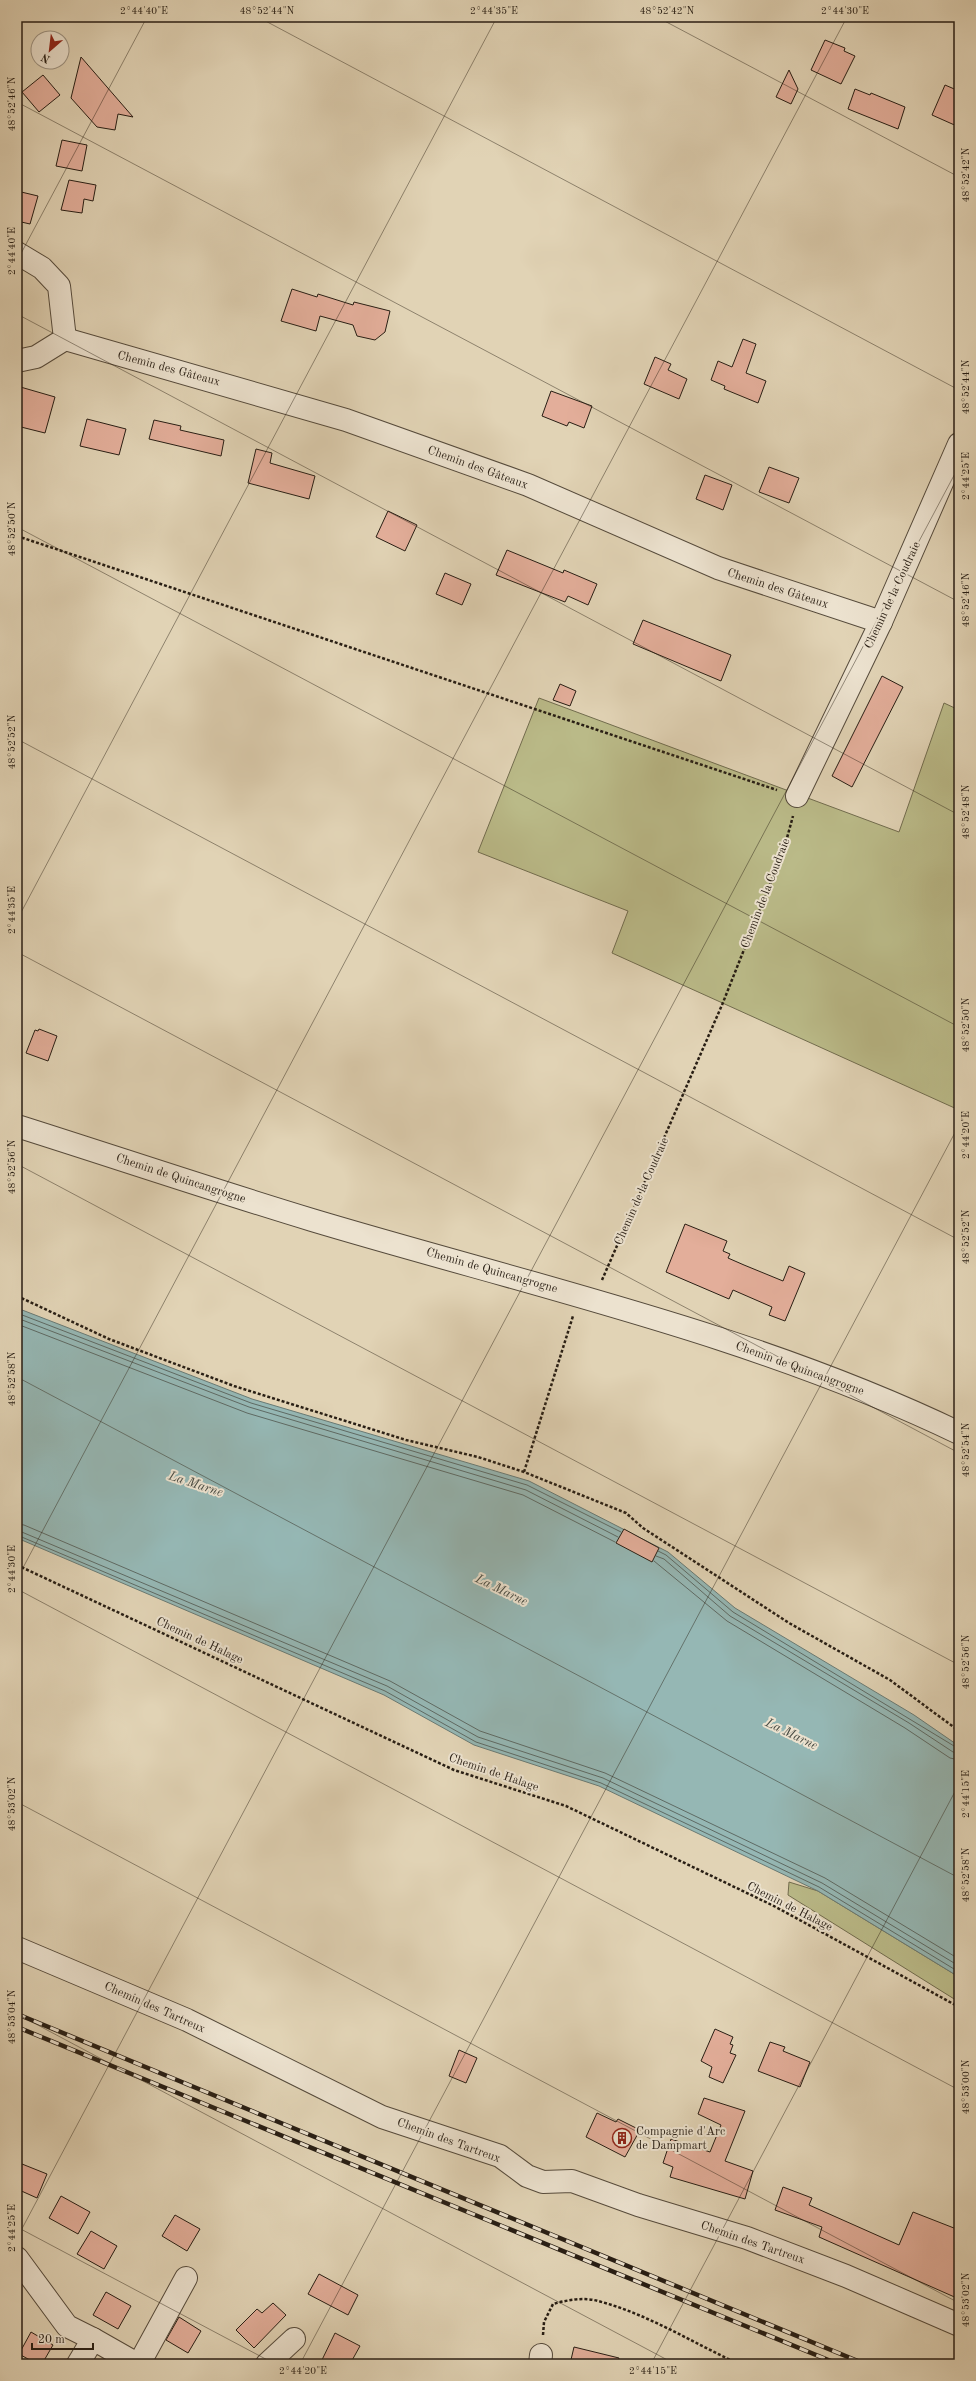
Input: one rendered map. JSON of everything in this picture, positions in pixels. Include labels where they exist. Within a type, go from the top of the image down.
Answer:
[{"type":"street","points":[[17,253],[42,268],[59,286],[65,339],[36,357],[17,361]]},
{"type":"street","name":"Chemin des Gâteaux","points":[[65,339],[346,420],[528,485],[718,568],[881,622]]},
{"type":"street","name":"Chemin de la Coudraie","points":[[797,796],[881,622],[959,444]]},
{"type":"street","name":"Chemin de Quincangrogne","points":[[17,1126],[311,1220],[587,1297],[797,1364],[900,1404],[959,1433]]},
{"type":"street","name":"Chemin des Tartreux","points":[[17,1948],[187,2020],[382,2117],[500,2156],[527,2176],[544,2182],[572,2181],[638,2205],[747,2238],[846,2276],[959,2325]]},
{"type":"street","points":[[17,2258],[67,2326],[138,2364],[186,2278]]},
{"type":"street","points":[[78,2364],[93,2339]]},
{"type":"street","points":[[268,2364],[294,2339]]},
{"type":"path","points":[[17,536],[797,796]]},
{"type":"path","name":"Chemin de la Coudraie","points":[[524,1472],[587,1297],[722,1005],[784,849],[797,796]]},
{"type":"path","points":[[17,1296],[109,1340],[234,1386],[406,1440],[478,1457],[524,1472],[626,1513],[643,1528],[789,1624],[890,1680],[959,1731]]},
{"type":"path","name":"Chemin de Halage","points":[[17,1565],[454,1770],[566,1806],[774,1906],[959,2007]]},
{"type":"path","points":[[540,2360],[544,2322],[553,2304],[571,2299],[597,2300],[652,2321],[739,2364]]},
{"type":"green space","points":[[539,698],[899,832],[944,703],[959,710],[959,1110],[612,953],[628,911],[478,852]]},
{"type":"green space","points":[[789,1882],[818,1891],[959,1977],[959,2002],[788,1895]]},
{"type":"water","name":"La Marne","points":[[17,1308],[252,1399],[529,1481],[668,1552],[735,1608],[914,1715],[959,1746],[959,1977],[818,1891],[599,1786],[474,1745],[384,1695],[17,1538]]},
{"type":"building","points":[[825,40],[845,48],[844,51],[855,56],[841,84],[811,70]]},
{"type":"building","points":[[81,57],[133,117],[118,114],[115,130],[97,127],[71,98]]},
{"type":"building","points":[[789,70],[798,89],[791,104],[776,97]]},
{"type":"building","points":[[43,75],[60,95],[39,112],[22,92]]},
{"type":"building","points":[[945,85],[959,91],[959,127],[932,115]]},
{"type":"building","points":[[855,89],[870,95],[871,93],[905,107],[898,129],[848,109]]},
{"type":"building","points":[[62,140],[87,145],[82,171],[56,166]]},
{"type":"building","points":[[69,180],[96,185],[93,201],[84,199],[82,213],[61,210]]},
{"type":"building","points":[[17,191],[38,196],[30,224],[17,221]]},
{"type":"building","points":[[292,289],[317,297],[318,294],[353,305],[354,302],[390,311],[385,332],[375,340],[357,336],[353,325],[320,316],[316,331],[281,321]]},
{"type":"building","points":[[743,339],[756,344],[746,373],[766,381],[758,403],[724,389],[725,386],[711,380],[718,361],[732,367]]},
{"type":"building","points":[[655,357],[671,364],[668,370],[687,379],[679,399],[644,384]]},
{"type":"building","points":[[17,386],[55,397],[45,433],[17,426]]},
{"type":"building","points":[[551,391],[592,406],[584,428],[569,422],[567,426],[542,416]]},
{"type":"building","points":[[87,419],[126,429],[119,455],[80,446]]},
{"type":"building","points":[[154,420],[181,426],[180,430],[224,440],[221,456],[149,439]]},
{"type":"building","points":[[256,449],[272,453],[270,463],[315,476],[309,499],[248,483]]},
{"type":"building","points":[[769,467],[799,478],[789,503],[759,492]]},
{"type":"building","points":[[705,475],[732,485],[723,510],[696,499]]},
{"type":"building","points":[[388,511],[417,525],[405,551],[376,537]]},
{"type":"building","points":[[507,550],[563,573],[564,570],[597,584],[588,605],[568,596],[565,602],[496,575]]},
{"type":"building","points":[[445,573],[471,584],[462,605],[436,594]]},
{"type":"building","points":[[643,620],[731,655],[721,681],[633,644]]},
{"type":"building","points":[[882,676],[903,687],[852,787],[832,776]]},
{"type":"building","points":[[560,684],[576,691],[570,706],[553,700]]},
{"type":"building","points":[[39,1029],[57,1036],[48,1061],[26,1053],[35,1030],[38,1031]]},
{"type":"building","points":[[685,1224],[727,1241],[723,1251],[730,1254],[728,1258],[783,1281],[789,1266],[805,1273],[785,1321],[769,1315],[772,1307],[733,1290],[729,1299],[666,1272]]},
{"type":"building","points":[[624,1529],[659,1548],[652,1562],[616,1543]]},
{"type":"building","points":[[715,2029],[733,2037],[730,2044],[733,2045],[730,2053],[736,2055],[723,2083],[709,2077],[712,2067],[701,2061]]},
{"type":"building","points":[[770,2042],[785,2047],[783,2051],[810,2062],[800,2087],[758,2071]]},
{"type":"building","points":[[459,2050],[477,2058],[466,2083],[449,2076]]},
{"type":"building","points":[[704,2098],[745,2111],[725,2161],[753,2171],[745,2199],[670,2177],[673,2167],[663,2163],[671,2139],[710,2152],[721,2125],[698,2114]]},
{"type":"building","points":[[597,2113],[616,2122],[618,2119],[640,2130],[625,2157],[586,2137]]},
{"type":"building","points":[[17,2162],[47,2174],[37,2198],[17,2189]]},
{"type":"building","points":[[783,2187],[812,2198],[809,2205],[899,2245],[913,2212],[959,2230],[959,2299],[819,2237],[822,2227],[775,2210]]},
{"type":"building","points":[[61,2196],[90,2212],[78,2234],[49,2218]]},
{"type":"building","points":[[175,2215],[200,2229],[187,2251],[162,2236]]},
{"type":"building","points":[[91,2231],[117,2246],[104,2269],[77,2254]]},
{"type":"building","points":[[319,2274],[358,2295],[348,2315],[308,2294]]},
{"type":"building","points":[[106,2292],[131,2306],[118,2329],[93,2315]]},
{"type":"building","points":[[273,2303],[286,2315],[254,2348],[236,2330],[257,2309],[262,2313]]},
{"type":"building","points":[[179,2317],[201,2331],[188,2353],[166,2340]]},
{"type":"building","points":[[31,2332],[53,2345],[42,2364],[37,2364],[19,2354]]},
{"type":"building","points":[[335,2333],[360,2346],[350,2364],[320,2364]]},
{"type":"building","points":[[574,2347],[619,2358],[618,2364],[570,2364]]},
{"type":"railway","points":[[17,2014],[865,2364]]},
{"type":"railway","points":[[17,2027],[838,2364]]},
{"type":"place","name":"Compagnie d'Arc de Dampmart","points":[[622,2138]]}]
